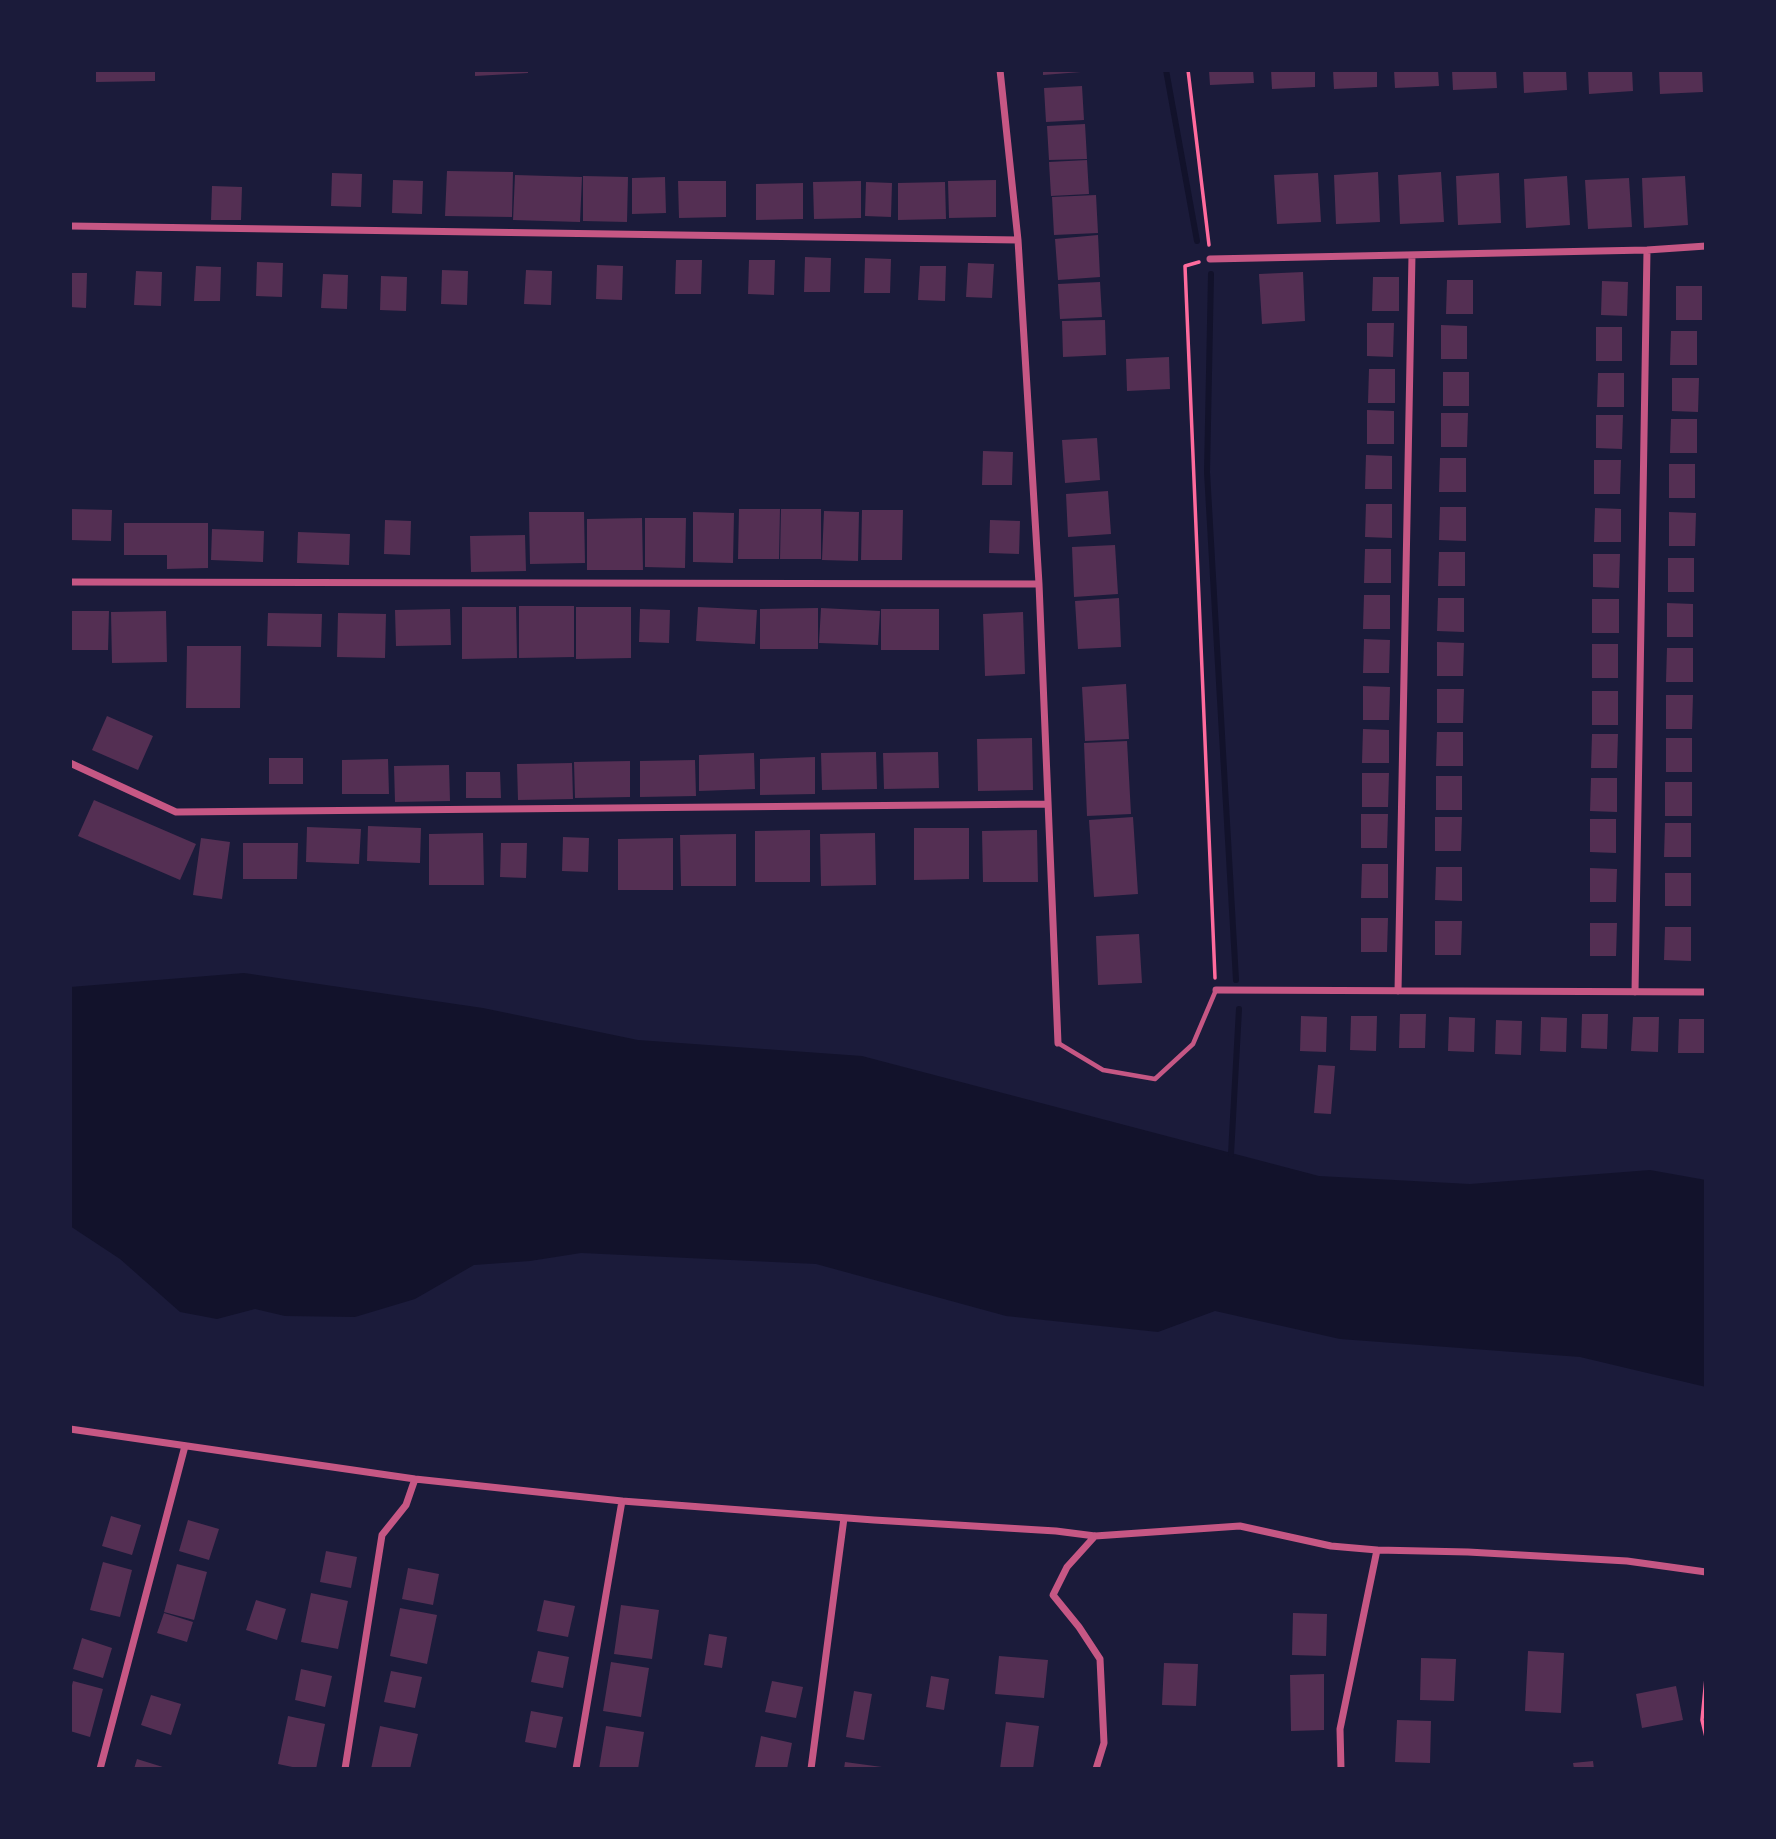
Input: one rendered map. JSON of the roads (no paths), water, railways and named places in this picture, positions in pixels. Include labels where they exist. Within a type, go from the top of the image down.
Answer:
[{"type":"street","points":[[1000,70],[1017,240],[1039,584],[1058,1043]]},
{"type":"street","points":[[70,226],[1017,240]]},
{"type":"street","points":[[1210,259],[1647,250],[1706,246]]},
{"type":"street","points":[[1635,992],[1647,250]]},
{"type":"street","points":[[1398,991],[1412,255]]},
{"type":"street","points":[[70,582],[1039,584]]},
{"type":"street","points":[[70,763],[176,812],[1048,804]]},
{"type":"street","points":[[1216,990],[1706,992]]},
{"type":"street","points":[[70,1429],[415,1479],[622,1501],[1056,1531],[1095,1536],[1240,1526],[1331,1546],[1614,1560],[1706,1572]]},
{"type":"street","points":[[100,1769],[185,1446]]},
{"type":"street","points":[[345,1769],[383,1535],[406,1504],[415,1479]]},
{"type":"street","points":[[576,1769],[622,1501]]},
{"type":"street","points":[[811,1769],[844,1518]]},
{"type":"street","points":[[1095,1536],[1067,1567],[1053,1595],[1100,1659],[1104,1743],[1096,1769]]},
{"type":"street","points":[[1340,1769],[1340,1729],[1377,1550]]},
{"type":"lane","points":[[1058,1043],[1103,1070],[1156,1079],[1193,1044],[1216,990]]},
{"type":"waterway","points":[[1166,70],[1197,241]]},
{"type":"waterway","points":[[1211,274],[1207,472],[1236,980]]},
{"type":"waterway","points":[[1231,1154],[1239,1009]]}]
